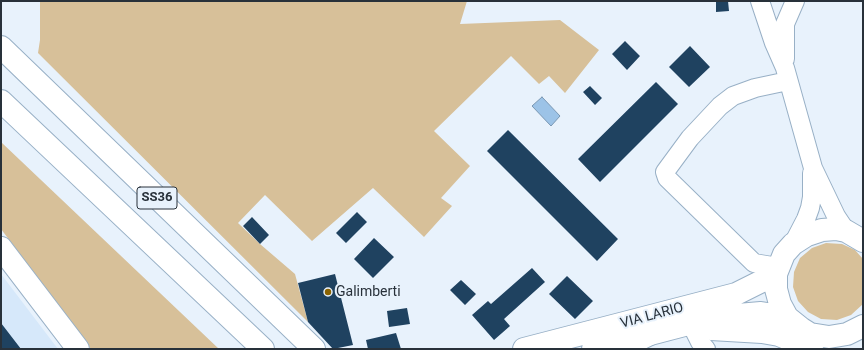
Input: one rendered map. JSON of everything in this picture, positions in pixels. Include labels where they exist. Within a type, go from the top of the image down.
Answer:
[{"type":"main road","name":"SS36","points":[[1,47],[314,349]]},
{"type":"main road","name":"SS36","points":[[1,101],[263,349]]},
{"type":"main road","points":[[814,344],[788,317],[780,304],[776,289],[777,270],[784,254],[793,244],[807,234],[836,228],[855,236]]},
{"type":"main road","points":[[1,248],[78,349]]},
{"type":"main road","name":"VIA LARIO","points":[[524,349],[736,294],[777,270]]},
{"type":"main road","name":"VIA LARIO","points":[[593,349],[715,317],[761,313],[788,317]]},
{"type":"main road","points":[[620,349],[650,334],[722,329],[762,332],[814,344],[829,337],[847,334],[863,326]]},
{"type":"main road","points":[[863,333],[863,339]]},
{"type":"street","points":[[760,1],[774,43],[787,75],[812,168],[836,216],[855,236]]},
{"type":"street","points":[[787,75],[785,24],[795,1]]},
{"type":"street","points":[[777,270],[754,263],[667,178],[665,172],[690,138],[720,106],[733,96],[787,75]]},
{"type":"street","points":[[793,244],[810,208],[812,197],[812,168]]},
{"type":"street","points":[[694,330],[700,342],[706,349]]},
{"type":"shaded area","points":[[40,1],[467,1],[460,24],[560,20],[599,50],[565,93],[549,76],[539,84],[511,56],[434,131],[470,166],[441,198],[452,206],[424,237],[373,188],[312,241],[265,195],[238,223],[295,274],[308,322],[38,53],[40,40]]},
{"type":"shaded area","points":[[1,142],[219,349],[91,349],[1,229]]},
{"type":"shaded area","points":[[826,243],[842,244],[855,250],[863,259],[863,304],[851,315],[837,320],[821,319],[808,312],[798,301],[793,287],[794,272],[800,258],[812,248]]},
{"type":"shaded area","points":[[1,274],[58,349],[1,349]]},
{"type":"water","points":[[542,97],[560,116],[551,126],[532,106]]},
{"type":"building","points":[[716,1],[728,1],[729,11],[716,12]]},
{"type":"building","points":[[625,41],[640,56],[627,70],[612,54]]},
{"type":"building","points":[[690,46],[710,67],[689,87],[669,67]]},
{"type":"building","points":[[656,82],[678,104],[600,182],[578,159]]},
{"type":"building","points":[[590,86],[602,98],[595,105],[583,92]]},
{"type":"building","points":[[508,130],[618,239],[597,261],[487,151]]},
{"type":"building","points":[[357,212],[367,222],[346,243],[336,233]]},
{"type":"building","points":[[252,217],[269,235],[260,244],[243,226]]},
{"type":"building","points":[[374,238],[394,257],[373,278],[354,259]]},
{"type":"building","points":[[532,268],[545,282],[504,319],[510,326],[494,340],[472,315],[488,301],[491,304]]},
{"type":"building","points":[[335,274],[353,345],[333,349],[308,322],[298,283]]},
{"type":"building","points":[[567,276],[593,301],[575,319],[549,294]]},
{"type":"building","points":[[461,280],[476,294],[465,305],[450,290]]},
{"type":"building","points":[[407,308],[410,324],[389,327],[387,311]]},
{"type":"building","points":[[1,323],[21,349],[1,349]]},
{"type":"building","points":[[396,333],[401,349],[368,349],[366,340]]},
{"type":"place","name":"Galimberti","points":[[328,292]]}]
